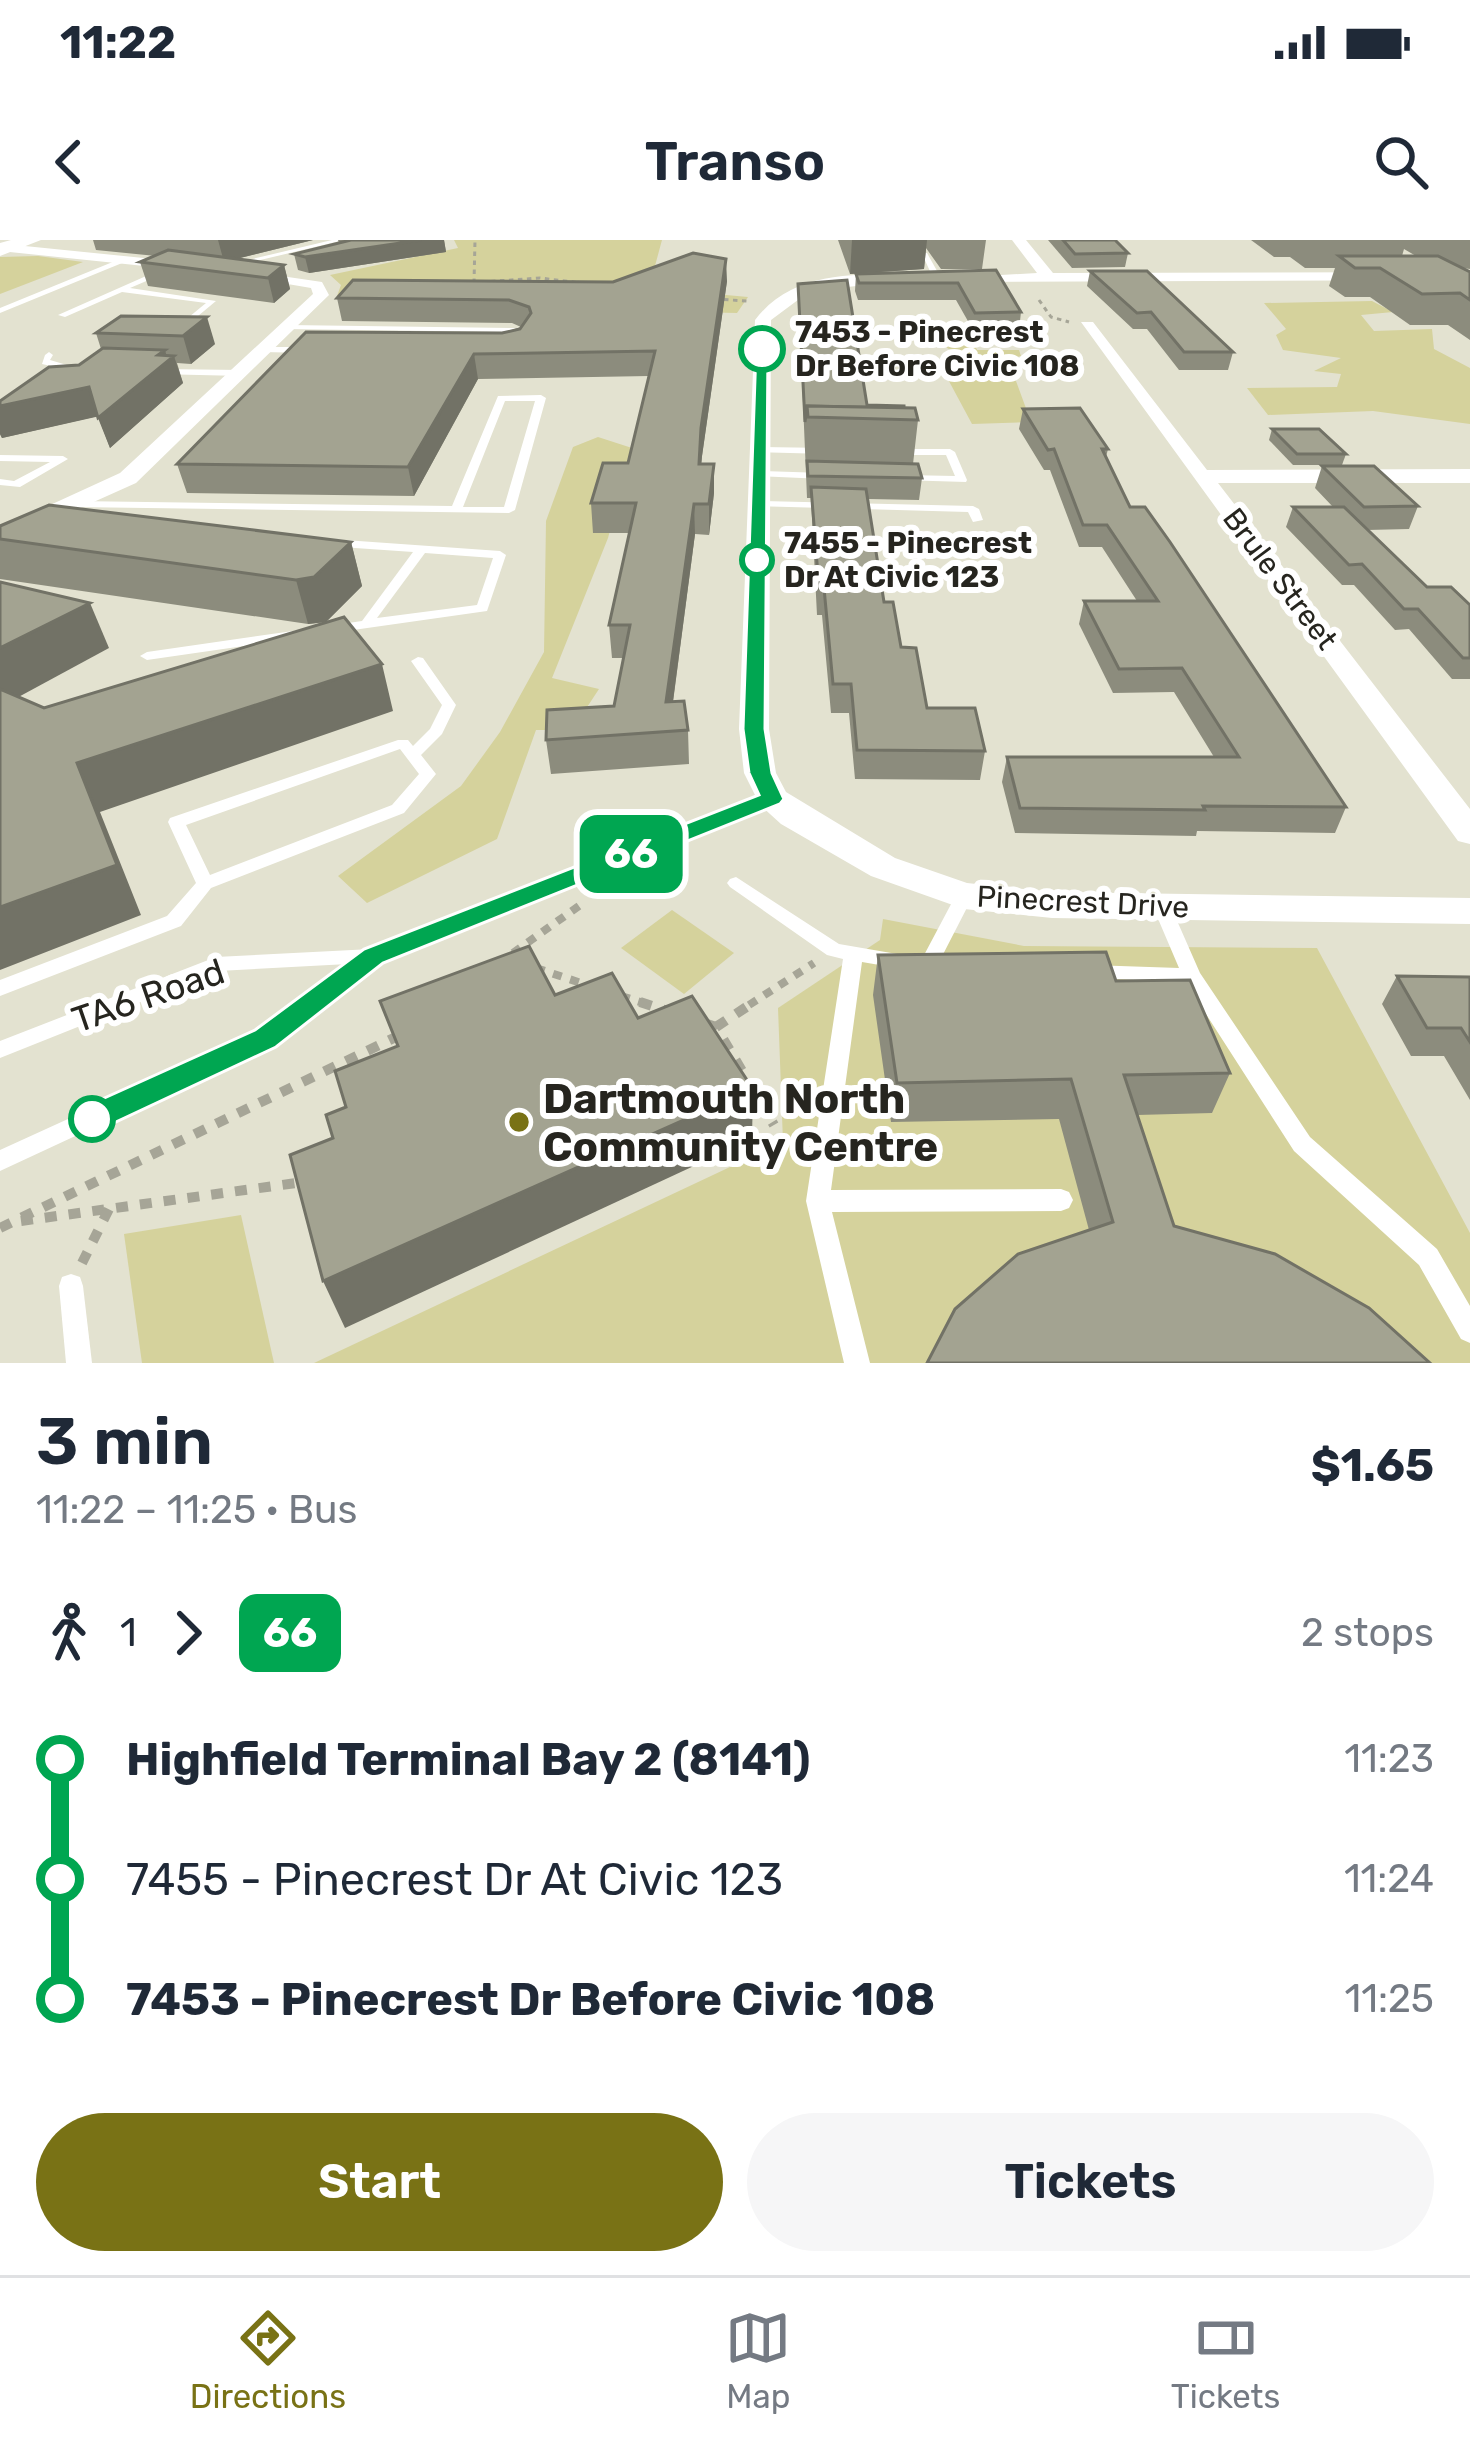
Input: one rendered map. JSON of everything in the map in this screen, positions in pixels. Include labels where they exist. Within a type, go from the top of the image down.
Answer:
[{"type":"street","points":[[2,249],[31,240]]},
{"type":"street","points":[[1019,240],[1048,277]]},
{"type":"street","points":[[2,249],[194,268]]},
{"type":"street","points":[[1392,253],[1470,299]]},
{"type":"street","points":[[0,537],[43,518],[70,513],[128,478],[242,374],[321,292],[306,280],[278,272],[215,270]]},
{"type":"street","points":[[772,799],[760,773],[754,729],[759,450],[763,320],[785,294],[844,280],[1470,276]]},
{"type":"street","name":"Brule Street","points":[[1088,326],[1470,833]]},
{"type":"street","points":[[1203,477],[1470,476]]},
{"type":"street","name":"Pinecrest Drive","points":[[772,799],[862,856],[964,896],[1052,905],[1470,911]]},
{"type":"lane","points":[[215,270],[341,240]]},
{"type":"lane","points":[[303,260],[343,252]]},
{"type":"lane","points":[[882,255],[926,254],[937,278]]},
{"type":"lane","points":[[0,311],[123,261]]},
{"type":"lane","points":[[62,314],[174,266]]},
{"type":"lane","points":[[119,289],[212,302],[192,319]]},
{"type":"lane","points":[[288,327],[524,332],[513,349]]},
{"type":"lane","points":[[265,350],[330,350]]},
{"type":"lane","points":[[49,355],[45,362],[53,366],[89,369]]},
{"type":"lane","points":[[152,371],[242,374]]},
{"type":"lane","points":[[70,513],[508,510],[541,398],[501,398],[456,510]]},
{"type":"lane","points":[[759,450],[854,451]]},
{"type":"lane","points":[[759,504],[975,514],[950,452],[878,452]]},
{"type":"lane","points":[[0,458],[63,458],[16,485],[0,482]]},
{"type":"lane","points":[[759,474],[850,476]]},
{"type":"lane","points":[[895,478],[962,480]]},
{"type":"lane","points":[[147,656],[482,608],[500,555],[302,541]]},
{"type":"lane","points":[[366,624],[422,549]]},
{"type":"lane","points":[[413,754],[437,731],[449,705],[418,661]]},
{"type":"lane","points":[[0,988],[174,921],[205,884],[398,809],[428,774],[404,743],[176,822],[205,884]]},
{"type":"lane","name":"TA6 Road","points":[[0,1161],[266,1038],[373,956],[772,799]]},
{"type":"lane","points":[[736,884],[843,953],[950,966]]},
{"type":"lane","points":[[928,965],[964,896]]},
{"type":"lane","points":[[1162,907],[1192,976],[1302,1144],[1428,1257],[1470,1330]]},
{"type":"lane","points":[[843,953],[818,1201],[856,1363]]},
{"type":"lane","name":"TA6 Road","points":[[0,1050],[216,964],[373,956]]},
{"type":"lane","points":[[1060,970],[1192,976]]},
{"type":"lane","points":[[818,1201],[1061,1200]]},
{"type":"lane","points":[[71,1286],[79,1363]]},
{"type":"path","points":[[474,283],[475,240]]},
{"type":"path","points":[[458,284],[541,278],[596,286]]},
{"type":"path","points":[[701,298],[773,303]]},
{"type":"path","points":[[1041,304],[1051,317]]},
{"type":"path","points":[[603,895],[582,904],[506,958],[674,1013]]},
{"type":"path","points":[[696,1035],[843,953]]},
{"type":"path","points":[[695,1020],[716,1027],[774,1125]]},
{"type":"path","points":[[0,1228],[402,1033]]},
{"type":"path","points":[[13,1222],[328,1179]]},
{"type":"path","points":[[71,1286],[109,1209]]},
{"type":"shaded area","points":[[454,240],[662,240],[649,288],[748,297],[737,313],[642,311],[644,297],[337,296],[341,285],[330,275],[458,248]]},
{"type":"shaded area","points":[[0,257],[83,262],[0,294]]},
{"type":"shaded area","points":[[1372,301],[1393,312],[1361,315],[1374,331],[1432,329],[1434,349],[1470,368],[1470,424],[1373,411],[1268,415],[1247,388],[1337,387],[1341,374],[1314,371],[1341,358],[1283,350],[1276,335],[1286,329],[1264,303]]},
{"type":"shaded area","points":[[944,334],[985,334],[972,338],[977,350],[1019,350],[1021,356],[1008,359],[1031,422],[972,424],[943,370],[963,357],[933,340]]},
{"type":"shaded area","points":[[598,437],[632,448],[608,538],[552,678],[599,689],[572,730],[536,730],[497,839],[367,903],[338,876],[461,786],[500,732],[544,652],[546,521],[573,447]]},
{"type":"shaded area","points":[[672,910],[734,953],[684,994],[621,948]]},
{"type":"shaded area","points":[[883,919],[1024,946],[1317,948],[1470,1233],[1470,1363],[314,1363],[783,1142],[778,1008],[880,940]]},
{"type":"shaded area","points":[[241,1215],[274,1363],[142,1363],[124,1234]]},
{"type":"building","points":[[351,240],[421,240],[305,257],[294,254]]},
{"type":"building","points":[[1063,240],[1115,240],[1128,253],[1075,254]]},
{"type":"building","points":[[168,250],[284,265],[268,278],[140,262]]},
{"type":"building","points":[[693,253],[726,259],[701,428],[699,464],[714,464],[709,504],[694,504],[666,702],[684,701],[688,730],[546,740],[547,710],[614,706],[630,625],[609,625],[636,503],[591,503],[603,463],[628,463],[655,351],[474,354],[408,467],[177,464],[306,332],[502,333],[520,329],[531,313],[529,307],[509,300],[337,298],[353,280],[613,282]]},
{"type":"building","points":[[1339,256],[1438,256],[1470,272],[1470,300],[1460,293],[1422,294],[1380,268],[1355,268]]},
{"type":"building","points":[[996,270],[1021,312],[975,313],[958,283],[859,283],[856,274]]},
{"type":"building","points":[[1090,271],[1147,271],[1233,352],[1184,352],[1151,312],[1137,313]]},
{"type":"building","points":[[847,280],[867,405],[904,408],[807,406],[805,422],[798,284]]},
{"type":"building","points":[[121,316],[207,317],[183,336],[96,333]]},
{"type":"building","points":[[103,348],[165,350],[158,355],[174,356],[98,418],[89,387],[0,406],[0,401],[49,367],[79,365]]},
{"type":"building","points":[[807,406],[915,408],[918,420],[808,417]]},
{"type":"building","points":[[1080,408],[1108,449],[1102,449],[1130,507],[1145,507],[1346,807],[1020,808],[1007,757],[1239,757],[1182,668],[1119,669],[1084,601],[1158,601],[1107,525],[1083,525],[1054,449],[1048,450],[1023,409]]},
{"type":"building","points":[[1272,429],[1319,429],[1346,454],[1297,454]]},
{"type":"building","points":[[807,461],[918,464],[922,478],[808,476]]},
{"type":"building","points":[[1322,466],[1374,466],[1418,506],[1364,507]]},
{"type":"building","points":[[811,487],[866,489],[884,602],[893,602],[901,647],[916,648],[927,708],[975,708],[985,751],[857,750],[851,684],[833,684]]},
{"type":"building","points":[[49,505],[351,542],[314,577],[296,580],[0,539],[0,526]]},
{"type":"building","points":[[1293,507],[1344,507],[1427,587],[1451,587],[1470,605],[1470,658],[1463,658],[1418,609],[1404,609],[1362,564],[1349,565]]},
{"type":"building","points":[[0,582],[90,603],[0,648]]},
{"type":"building","points":[[344,617],[382,664],[77,763],[117,865],[0,907],[0,689],[44,708]]},
{"type":"building","points":[[529,946],[555,995],[612,973],[638,1018],[692,996],[753,1089],[323,1281],[290,1155],[333,1138],[326,1115],[346,1107],[335,1071],[398,1046],[380,1001]]},
{"type":"building","points":[[1106,952],[1116,981],[1190,980],[1230,1073],[1124,1075],[1174,1226],[1275,1254],[1369,1308],[1430,1363],[927,1363],[955,1309],[1018,1254],[1113,1222],[1071,1079],[897,1083],[878,955]]},
{"type":"building","points":[[1397,976],[1470,977],[1470,1042],[1461,1028],[1427,1028]]},
{"type":"bus line","name":"66","points":[[92,1119],[266,1038],[373,956],[772,799],[760,773],[754,729],[762,349]]},
{"type":"place","name":"7453 - Pinecrest Dr Before Civic 108","points":[[762,349]]},
{"type":"place","name":"7455 - Pinecrest Dr At Civic 123","points":[[757,560]]},
{"type":"place","name":"Dartmouth North Community Centre","points":[[519,1122]]}]
